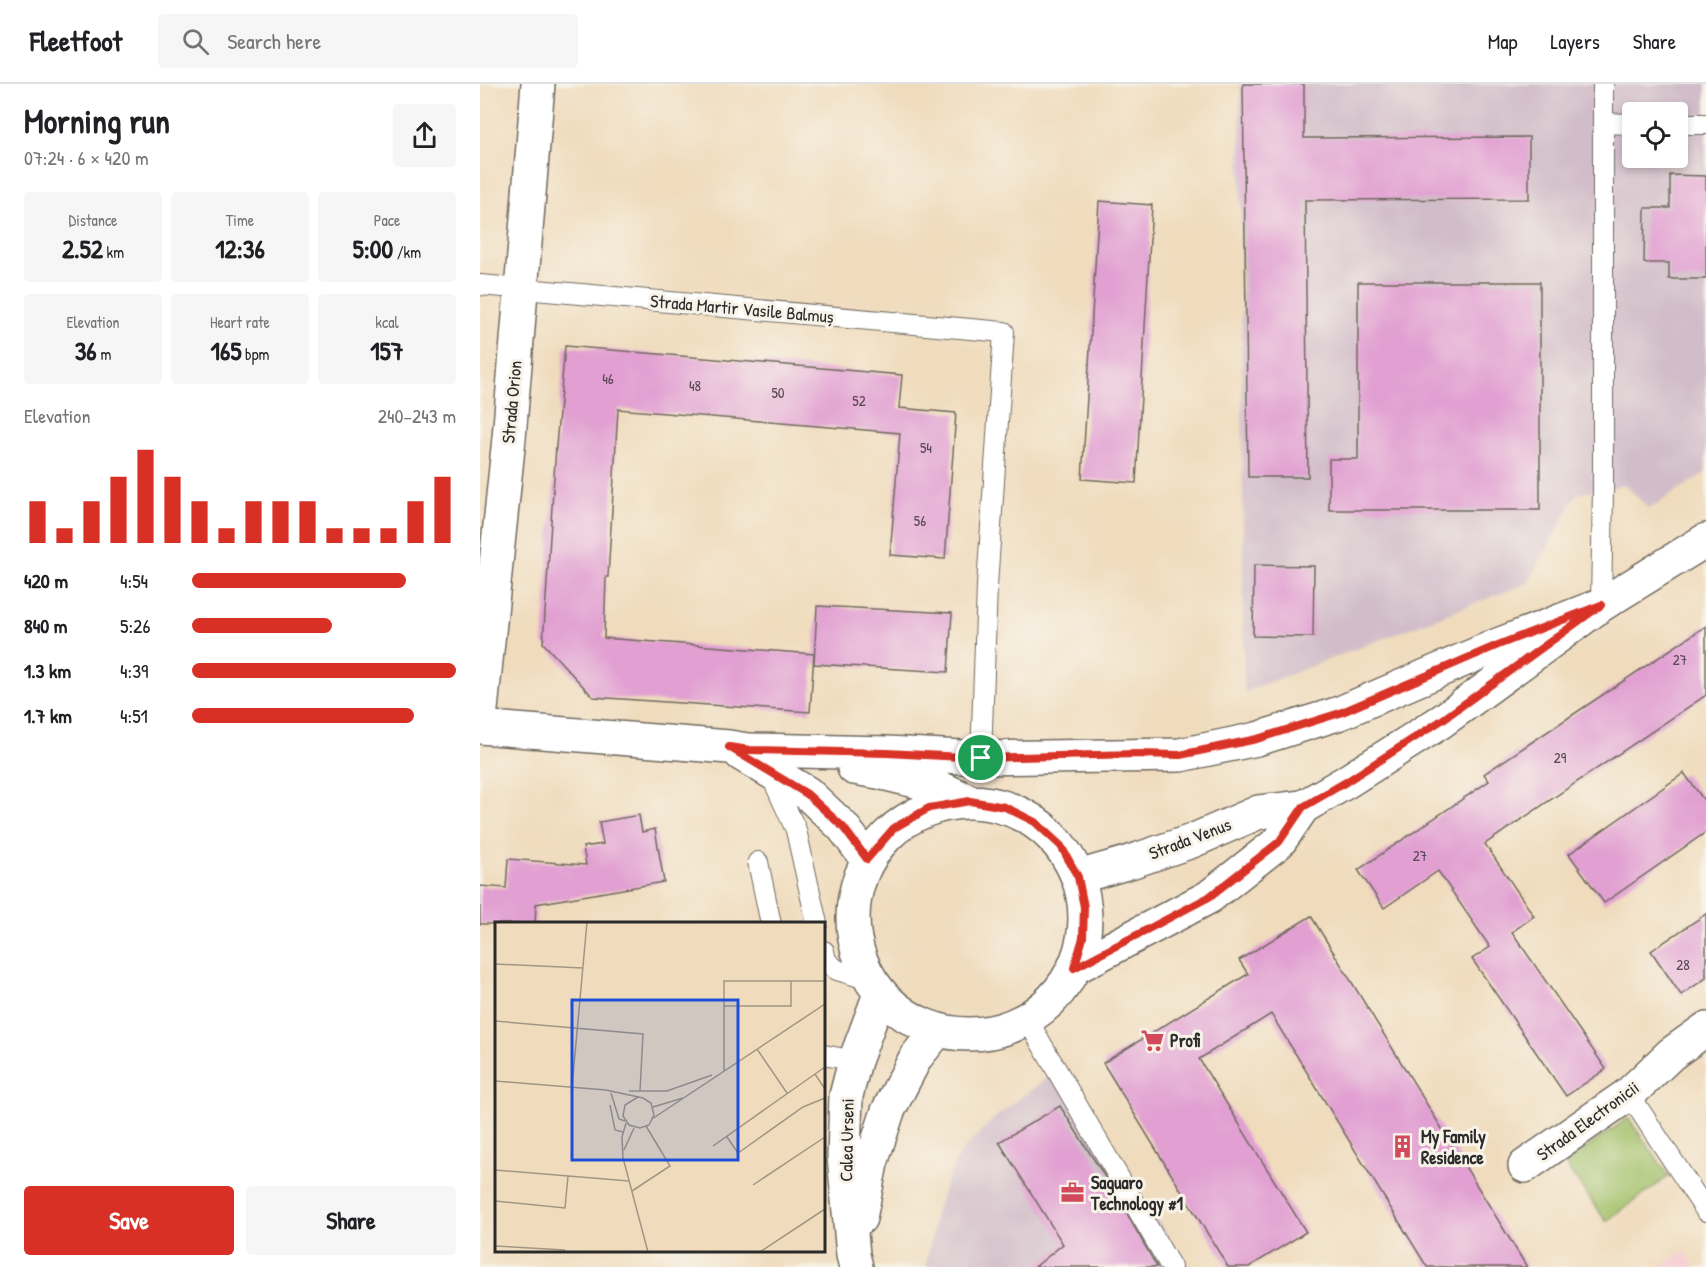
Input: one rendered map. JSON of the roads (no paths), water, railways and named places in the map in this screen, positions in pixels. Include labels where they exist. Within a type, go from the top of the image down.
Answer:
[{"type":"main road","name":"Strada Orion","points":[[480,719],[509,438],[538,84]]},
{"type":"main road","name":"Strada Venus","points":[[1078,877],[1192,841],[1259,812],[1303,807],[1442,720],[1601,605],[1706,540]]},
{"type":"main road","points":[[749,756],[887,753],[981,758],[1180,755],[1257,739],[1340,713],[1498,645],[1601,605]]},
{"type":"main road","points":[[480,727],[878,772],[936,786],[970,801],[1005,807],[1035,822],[1061,846],[1078,877],[1084,907],[1083,938],[1074,968],[1045,1006],[1027,1019],[983,1034],[938,1030],[916,1022],[897,1010],[875,987],[854,941],[853,899],[867,859],[894,828],[929,808],[970,801]]},
{"type":"main road","points":[[749,756],[807,794],[826,810],[843,827],[867,859]]},
{"type":"main road","name":"Strada Venus","points":[[1074,968],[1209,897],[1279,842],[1303,807]]},
{"type":"main road","name":"Calea Urseni","points":[[854,1261],[844,1156],[846,1095],[875,987]]},
{"type":"main road","name":"Strada Electronicii","points":[[1525,1166],[1629,1094],[1671,1054],[1706,1029]]},
{"type":"main road","name":"Calea Urseni","points":[[854,1261],[871,1163],[888,1111],[916,1057],[938,1030]]},
{"type":"lane","points":[[1601,605],[1603,84]]},
{"type":"lane","points":[[1603,123],[1622,123]]},
{"type":"lane","points":[[1688,124],[1706,124]]},
{"type":"lane","name":"Strada Martir Vasile Balmuș","points":[[480,285],[1004,332],[987,586],[981,758]]},
{"type":"lane","points":[[749,756],[796,830],[817,922]]},
{"type":"lane","points":[[758,862],[771,922]]},
{"type":"lane","points":[[825,956],[826,961],[837,970],[875,987]]},
{"type":"lane","points":[[1027,1019],[1172,1267]]},
{"type":"lane","points":[[825,1055],[855,1061]]},
{"type":"lane","points":[[1629,1094],[1706,1211]]},
{"type":"place","name":"Profi","points":[[1152,1041]]},
{"type":"place","name":"My Family Residence","points":[[1403,1147]]},
{"type":"place","name":"Saguaro Technology #1","points":[[1073,1193]]}]
